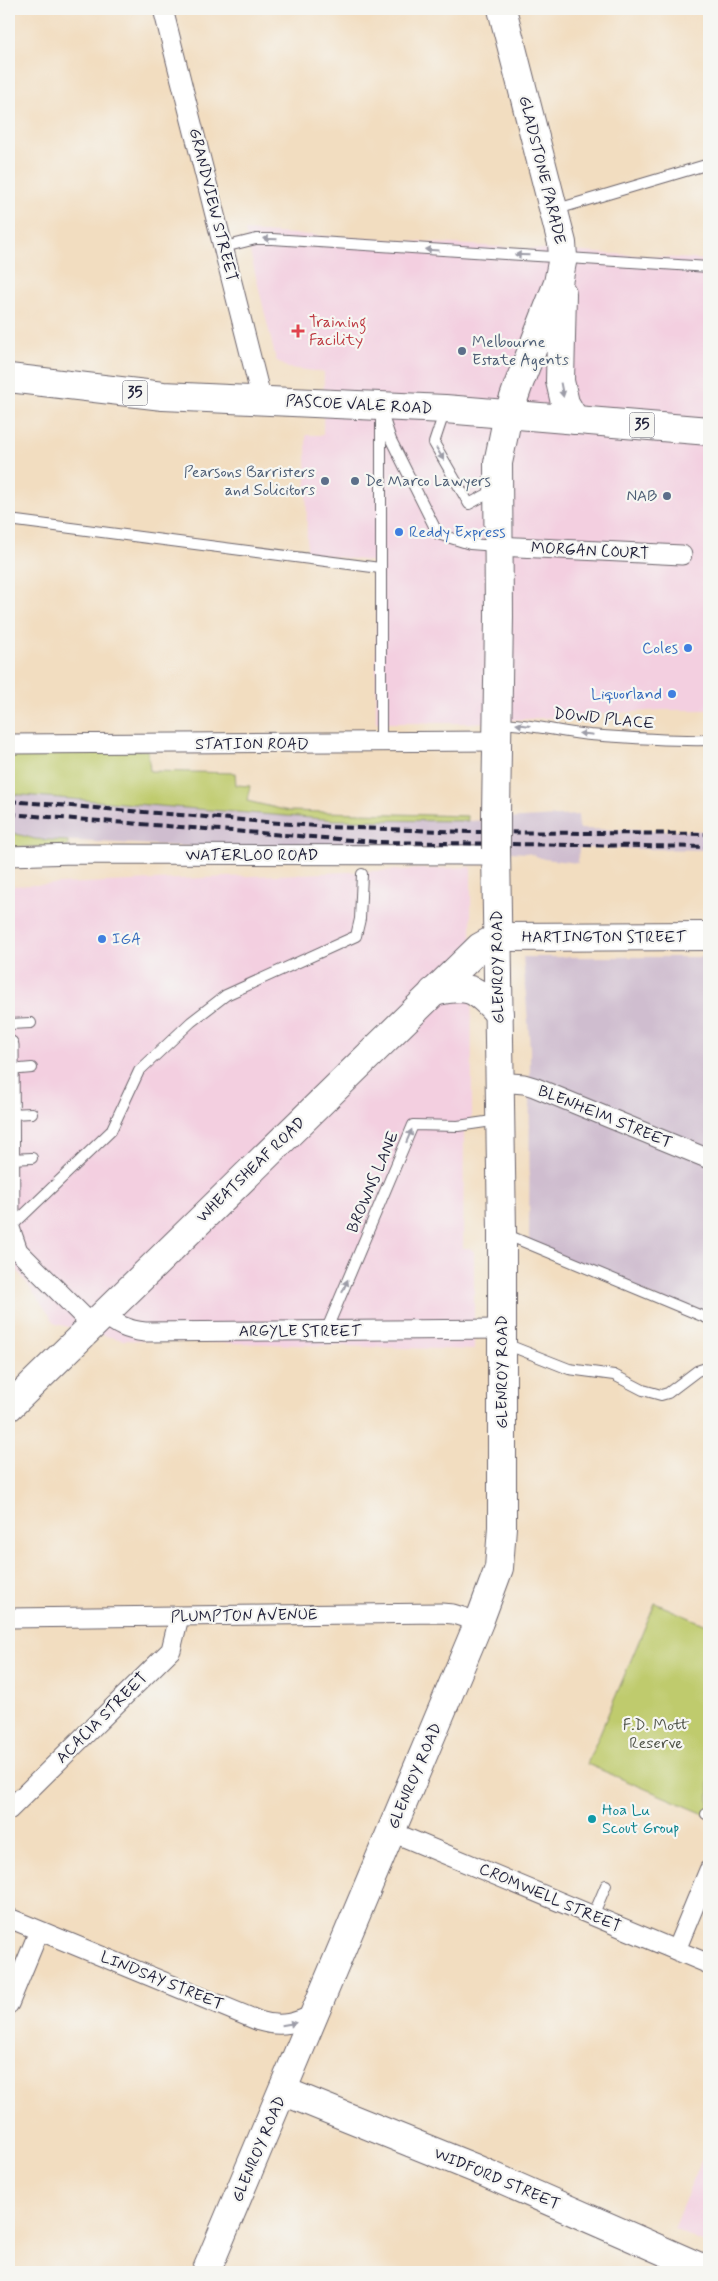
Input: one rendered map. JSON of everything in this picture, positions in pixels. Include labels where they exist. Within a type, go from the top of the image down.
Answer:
[{"type":"street","name":"GRANDVIEW STREET","points":[[163,9],[262,401]]},
{"type":"street","name":"GLADSTONE PARADE","points":[[502,9],[553,210],[562,265],[554,297],[520,378],[508,414]]},
{"type":"street","points":[[562,265],[560,381],[565,403],[574,420]]},
{"type":"street","name":"PASCOE VALE ROAD","points":[[9,378],[163,396],[445,409],[709,431]]},
{"type":"street","name":"GLENROY ROAD","points":[[206,2272],[317,2013],[479,1622],[499,1568],[501,1548],[502,1232],[496,852],[498,462],[508,414]]},
{"type":"street","name":"MORGAN COURT","points":[[498,546],[682,555]]},
{"type":"street","name":"STATION ROAD","points":[[9,744],[381,744],[496,732]]},
{"type":"street","name":"WATERLOO ROAD","points":[[9,856],[496,852]]},
{"type":"street","name":"HARTINGTON STREET","points":[[498,937],[709,936]]},
{"type":"street","name":"WHEATSHEAF ROAD","points":[[9,1408],[433,992],[480,947],[498,937]]},
{"type":"street","points":[[433,992],[456,987],[470,988],[479,993],[499,1014]]},
{"type":"street","name":"ARGYLE STREET","points":[[9,1045],[10,1228],[18,1251],[98,1320],[138,1331],[326,1331],[502,1336]]},
{"type":"street","name":"BLENHEIM STREET","points":[[500,1082],[524,1084],[534,1087],[709,1159]]},
{"type":"street","name":"PLUMPTON AVENUE","points":[[9,1618],[442,1613],[455,1614],[479,1622]]},
{"type":"street","name":"ACACIA STREET","points":[[9,1810],[171,1650],[180,1616]]},
{"type":"street","name":"CROMWELL STREET","points":[[392,1832],[709,1964]]},
{"type":"street","points":[[676,1950],[709,1870]]},
{"type":"street","name":"LINDSAY STREET","points":[[9,1918],[259,2021],[283,2026],[296,2023],[317,2013]]},
{"type":"street","points":[[9,2004],[39,1931]]},
{"type":"street","name":"WIDFORD STREET","points":[[283,2091],[474,2168],[709,2271]]},
{"type":"lane","points":[[553,210],[709,164]]},
{"type":"lane","points":[[224,247],[256,238],[562,265],[709,266]]},
{"type":"lane","points":[[381,406],[391,440],[438,534],[470,544],[498,546]]},
{"type":"lane","points":[[381,406],[381,744]]},
{"type":"lane","points":[[445,409],[434,443],[470,504],[498,488]]},
{"type":"lane","points":[[9,520],[380,568]]},
{"type":"lane","name":"DOWD PLACE","points":[[496,732],[522,724],[549,729],[623,737],[671,741],[709,740]]},
{"type":"lane","points":[[10,1228],[111,1131],[139,1071],[191,1022],[226,995],[356,936],[360,919],[362,874]]},
{"type":"lane","points":[[9,1024],[31,1023]]},
{"type":"lane","points":[[9,1070],[32,1068]]},
{"type":"lane","points":[[10,1114],[32,1113]]},
{"type":"lane","name":"BROWNS LANE","points":[[326,1331],[413,1125],[458,1126],[500,1120]]},
{"type":"lane","points":[[10,1159],[32,1158]]},
{"type":"lane","points":[[502,1232],[709,1319]]},
{"type":"lane","points":[[502,1336],[569,1369],[614,1375],[643,1390],[661,1395],[668,1393],[697,1371],[706,1368]]},
{"type":"lane","points":[[593,1916],[606,1885]]},
{"type":"shaded area","points":[[245,231],[709,260],[709,710],[662,710],[469,723],[376,723],[376,562],[307,553],[306,435],[323,435],[324,372],[288,368],[276,360]]},
{"type":"shaded area","points":[[9,794],[336,820],[468,821],[578,815],[579,829],[709,831],[709,850],[579,848],[578,863],[544,859],[528,853],[460,849],[240,849],[35,839],[9,832]]},
{"type":"shaded area","points":[[471,867],[472,1116],[464,1129],[463,1248],[470,1248],[474,1252],[474,1350],[123,1340],[56,1324],[9,1259],[9,886]]},
{"type":"shaded area","points":[[523,957],[709,957],[709,1319],[529,1247],[530,1049]]},
{"type":"shaded area","points":[[709,2142],[709,2245],[673,2229]]},
{"type":"green space","points":[[148,750],[150,771],[235,773],[236,785],[250,786],[247,801],[289,811],[467,816],[468,821],[336,820],[9,794],[9,751]]},
{"type":"green space","points":[[9,832],[35,839],[68,841],[68,847],[9,847]]},
{"type":"green space","name":"F.D. Mott Reserve","points":[[655,1603],[709,1626],[709,1816],[587,1764]]},
{"type":"railway","points":[[9,801],[328,827],[469,832],[709,834]]},
{"type":"railway","points":[[9,814],[377,842],[709,847]]},
{"type":"place","name":"Training Facility","points":[[298,331]]},
{"type":"place","name":"Melbourne Estate Agents","points":[[462,351]]},
{"type":"place","name":"Pearsons Barristers and Solicitors","points":[[325,481]]},
{"type":"place","name":"De Marco Lawyers","points":[[355,481]]},
{"type":"place","name":"NAB","points":[[667,496]]},
{"type":"place","name":"Reddy Express","points":[[399,532]]},
{"type":"place","name":"Coles","points":[[688,648]]},
{"type":"place","name":"Liquorland","points":[[672,694]]},
{"type":"place","name":"IGA","points":[[102,939]]},
{"type":"place","name":"Hoa Lu Scout Group","points":[[592,1819]]}]
